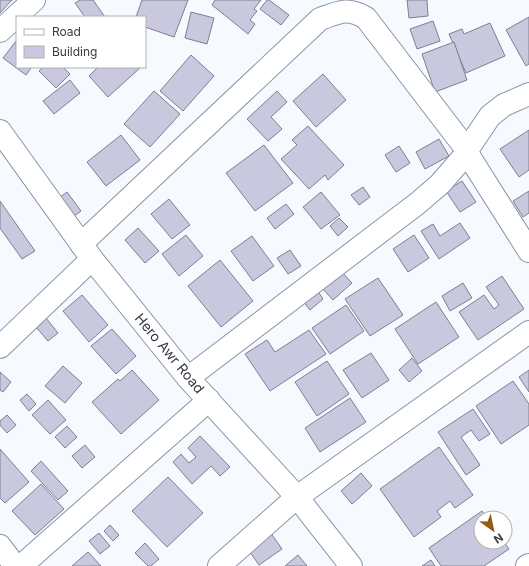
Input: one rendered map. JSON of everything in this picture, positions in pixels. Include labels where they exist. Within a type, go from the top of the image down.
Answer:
[{"type":"street","points":[[16,16],[34,0]]},
{"type":"street","points":[[0,347],[87,252],[320,19],[361,6],[366,18],[467,151],[529,251]]},
{"type":"street","points":[[0,31],[16,16]]},
{"type":"street","points":[[188,378],[418,204],[440,184],[467,151],[490,116],[504,104],[529,94]]},
{"type":"street","name":"Hero Awr Road","points":[[0,131],[87,252],[188,378],[297,498],[351,566]]},
{"type":"street","points":[[219,566],[297,498],[529,332]]},
{"type":"street","points":[[21,566],[209,400]]},
{"type":"street","points":[[0,546],[15,566]]},
{"type":"building","points":[[0,0],[12,0],[0,13]]},
{"type":"building","points":[[80,0],[93,0],[104,16],[84,16],[75,3]]},
{"type":"building","points":[[142,0],[188,0],[174,37],[146,27],[146,16],[136,16]]},
{"type":"building","points":[[215,0],[261,0],[254,9],[257,11],[250,20],[255,24],[248,34],[212,5]]},
{"type":"building","points":[[267,0],[289,15],[281,25],[260,9]]},
{"type":"building","points":[[407,0],[427,0],[428,16],[409,18]]},
{"type":"building","points":[[191,12],[214,18],[207,44],[185,38]]},
{"type":"building","points":[[529,17],[529,64],[526,66],[506,30]]},
{"type":"building","points":[[433,21],[440,41],[417,49],[410,29]]},
{"type":"building","points":[[490,23],[505,56],[466,73],[449,34],[462,29],[464,34]]},
{"type":"building","points":[[16,41],[16,68],[3,58]]},
{"type":"building","points":[[454,42],[467,80],[435,92],[422,54]]},
{"type":"building","points":[[191,55],[214,76],[183,111],[160,91]]},
{"type":"building","points":[[17,68],[31,68],[26,75]]},
{"type":"building","points":[[42,68],[64,68],[70,74],[56,88],[39,71]]},
{"type":"building","points":[[97,68],[140,68],[108,97],[89,76]]},
{"type":"building","points":[[323,74],[346,100],[316,127],[293,101]]},
{"type":"building","points":[[70,80],[80,93],[54,114],[43,101]]},
{"type":"building","points":[[154,91],[180,114],[150,147],[124,124]]},
{"type":"building","points":[[277,91],[287,102],[271,117],[282,129],[268,141],[247,119]]},
{"type":"building","points":[[308,126],[344,165],[328,180],[325,175],[309,189],[281,159],[297,145],[292,140]]},
{"type":"building","points":[[529,130],[529,170],[519,177],[500,149]]},
{"type":"building","points":[[121,135],[140,160],[106,186],[87,162]]},
{"type":"building","points":[[439,139],[449,156],[425,169],[416,152]]},
{"type":"building","points":[[264,145],[293,183],[255,211],[226,173]]},
{"type":"building","points":[[399,146],[410,163],[396,172],[385,155]]},
{"type":"building","points":[[462,181],[476,202],[460,212],[446,191]]},
{"type":"building","points":[[363,187],[370,197],[359,205],[351,195]]},
{"type":"building","points":[[529,191],[529,213],[523,217],[513,201]]},
{"type":"building","points":[[67,192],[81,211],[70,219],[55,201]]},
{"type":"building","points":[[321,192],[340,215],[321,229],[303,207]]},
{"type":"building","points":[[169,199],[190,225],[172,239],[151,214]]},
{"type":"building","points":[[0,201],[35,251],[22,259],[0,228]]},
{"type":"building","points":[[286,204],[294,214],[275,229],[267,218]]},
{"type":"building","points":[[339,218],[348,227],[338,236],[330,226]]},
{"type":"building","points":[[460,223],[470,238],[439,259],[421,231],[433,224],[440,236]]},
{"type":"building","points":[[138,228],[159,251],[145,263],[125,240]]},
{"type":"building","points":[[186,235],[203,256],[179,276],[162,254]]},
{"type":"building","points":[[414,235],[429,258],[408,272],[393,249]]},
{"type":"building","points":[[252,236],[274,266],[253,281],[231,251]]},
{"type":"building","points":[[290,250],[301,266],[288,274],[277,258]]},
{"type":"building","points":[[220,260],[253,301],[221,327],[188,286]]},
{"type":"building","points":[[340,270],[352,283],[333,300],[321,287]]},
{"type":"building","points":[[502,276],[524,309],[478,340],[459,312],[484,295],[494,309],[499,305],[486,287]]},
{"type":"building","points":[[378,278],[403,315],[370,336],[345,299]]},
{"type":"building","points":[[463,283],[472,298],[450,311],[442,296]]},
{"type":"building","points":[[317,290],[323,299],[310,310],[303,301]]},
{"type":"building","points":[[82,295],[108,325],[89,342],[63,311]]},
{"type":"building","points":[[436,302],[459,337],[418,364],[395,329]]},
{"type":"building","points":[[346,305],[364,331],[330,354],[312,328]]},
{"type":"building","points":[[46,318],[58,333],[48,341],[36,327]]},
{"type":"building","points":[[112,329],[136,356],[116,374],[91,346]]},
{"type":"building","points":[[309,330],[326,354],[270,391],[245,354],[267,340],[275,352]]},
{"type":"building","points":[[371,353],[389,380],[362,398],[343,370]]},
{"type":"building","points":[[412,358],[422,371],[409,382],[399,370]]},
{"type":"building","points":[[327,361],[349,394],[317,416],[295,382]]},
{"type":"building","points":[[63,366],[82,383],[65,403],[45,386]]},
{"type":"building","points":[[132,370],[159,400],[121,434],[92,402],[118,379],[120,381]]},
{"type":"building","points":[[529,370],[529,392],[519,377]]},
{"type":"building","points":[[0,372],[11,382],[3,392],[0,390]]},
{"type":"building","points":[[513,381],[529,404],[529,425],[501,444],[476,406]]},
{"type":"building","points":[[27,394],[36,404],[29,411],[20,400]]},
{"type":"building","points":[[350,398],[366,422],[320,452],[305,428]]},
{"type":"building","points":[[48,400],[66,420],[50,434],[32,415]]},
{"type":"building","points":[[473,409],[490,434],[479,441],[471,430],[461,437],[480,465],[466,475],[438,432]]},
{"type":"building","points":[[7,415],[16,425],[7,433],[0,425],[0,421]]},
{"type":"building","points":[[67,426],[77,437],[65,448],[55,437]]},
{"type":"building","points":[[200,436],[230,467],[220,476],[211,466],[192,484],[173,462],[181,454],[189,463],[196,457],[188,448]]},
{"type":"building","points":[[85,445],[95,457],[82,468],[72,456]]},
{"type":"building","points":[[439,447],[473,495],[455,508],[450,501],[437,511],[441,517],[414,537],[380,489]]},
{"type":"building","points":[[0,449],[29,482],[5,503],[0,498]]},
{"type":"building","points":[[41,461],[68,491],[58,500],[31,471]]},
{"type":"building","points":[[361,473],[372,486],[352,504],[341,491]]},
{"type":"building","points":[[168,477],[203,513],[167,547],[132,511]]},
{"type":"building","points":[[41,484],[64,509],[35,535],[12,511]]},
{"type":"building","points":[[473,517],[473,550],[508,550],[484,566],[441,566],[429,548]]},
{"type":"building","points":[[110,525],[119,535],[113,541],[104,531]]},
{"type":"building","points":[[270,532],[282,549],[259,565],[247,548]]},
{"type":"building","points":[[99,533],[110,546],[100,554],[89,541]]},
{"type":"building","points":[[145,543],[159,559],[151,566],[148,566],[135,553]]},
{"type":"building","points":[[88,552],[101,566],[72,566]]},
{"type":"building","points":[[298,555],[307,566],[285,566]]},
{"type":"building","points":[[431,560],[435,566],[422,566]]}]
